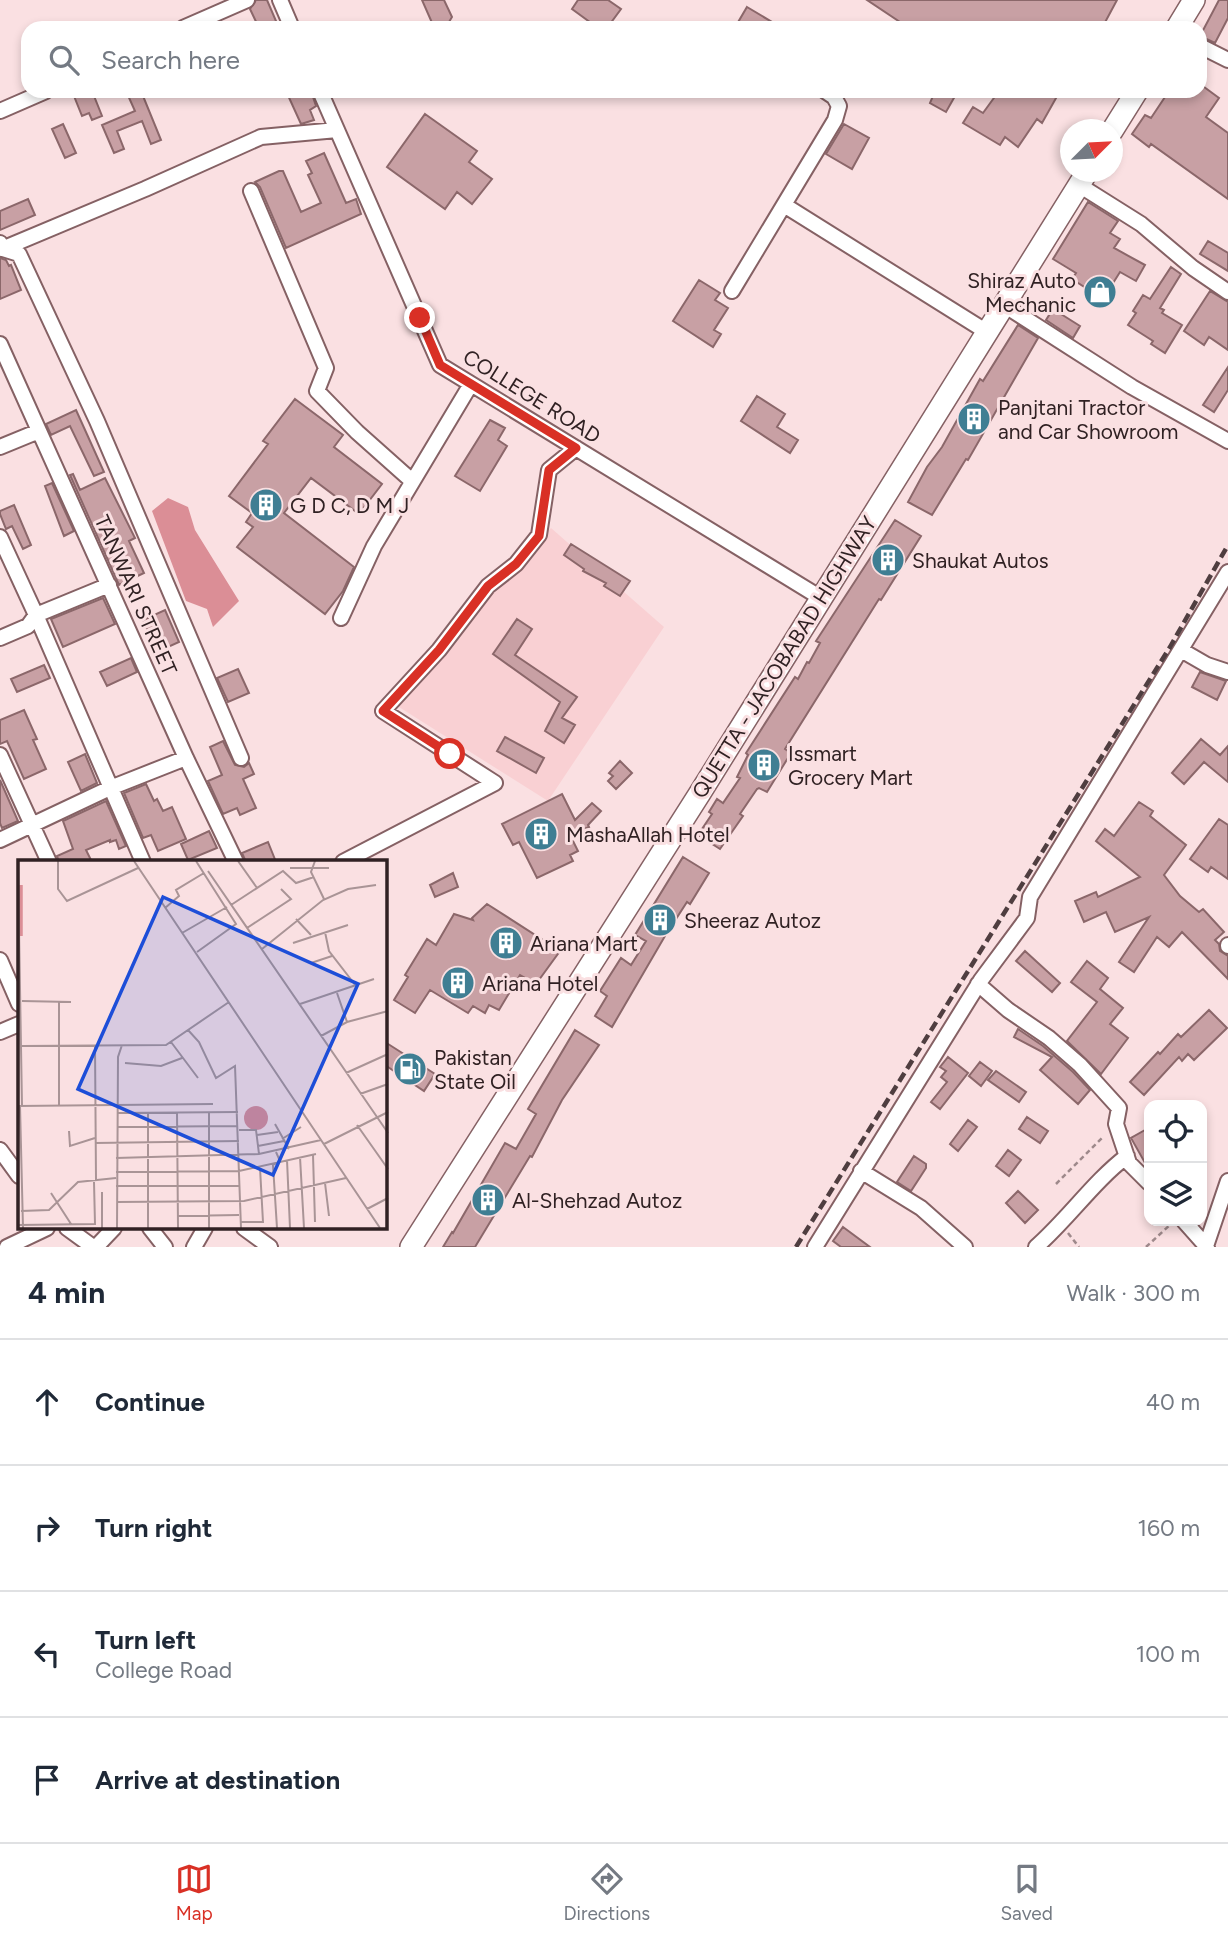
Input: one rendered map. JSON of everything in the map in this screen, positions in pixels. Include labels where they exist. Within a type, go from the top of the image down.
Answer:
[{"type":"highway","points":[[1181,21],[1194,0]]},
{"type":"highway","points":[[1120,119],[1133,98]]},
{"type":"highway","name":"QUETTA - JACOBABAD HIGHWAY","points":[[411,1247],[1081,182]]},
{"type":"street","points":[[199,21],[247,0]]},
{"type":"street","points":[[280,0],[289,21]]},
{"type":"street","points":[[1207,50],[1228,60]]},
{"type":"street","points":[[0,111],[30,98]]},
{"type":"street","name":"COLLEGE ROAD","points":[[323,98],[440,365],[821,598]]},
{"type":"street","points":[[732,290],[835,120],[839,106],[835,98]]},
{"type":"street","points":[[1,247],[145,189],[261,137],[337,130]]},
{"type":"street","points":[[1088,182],[1193,268],[1228,292]]},
{"type":"street","points":[[251,191],[326,368],[317,391],[357,432],[412,481]]},
{"type":"street","points":[[785,205],[988,332]]},
{"type":"street","points":[[1,247],[19,254],[36,290],[97,421],[241,758]]},
{"type":"street","points":[[1004,305],[1132,387],[1228,441]]},
{"type":"street","name":"TANWARI STREET","points":[[0,344],[186,758],[235,860]]},
{"type":"street","points":[[341,618],[374,546],[471,384]]},
{"type":"street","points":[[0,447],[39,431]]},
{"type":"street","points":[[347,860],[495,783],[383,711],[439,650],[488,586],[516,564],[539,536],[549,470],[576,448]]},
{"type":"street","points":[[0,537],[142,860]]},
{"type":"street","points":[[815,1247],[978,984],[1027,918],[1030,897],[1228,572]]},
{"type":"street","points":[[0,638],[28,626],[36,615],[109,585]]},
{"type":"street","points":[[1181,650],[1207,665],[1228,671]]},
{"type":"street","points":[[0,755],[48,860]]},
{"type":"street","points":[[0,840],[110,788],[186,758]]},
{"type":"street","points":[[0,960],[18,1002]]},
{"type":"street","points":[[978,984],[1080,1065],[1119,1108],[1116,1124],[1129,1163],[1144,1177]]},
{"type":"street","points":[[0,1032],[18,1024]]},
{"type":"street","points":[[1036,1247],[1062,1224],[1106,1172],[1127,1156]]},
{"type":"street","points":[[2,1160],[18,1175]]},
{"type":"street","points":[[861,1171],[921,1208],[965,1247]]},
{"type":"street","points":[[1189,1226],[1207,1246],[1228,1181]]},
{"type":"street","points":[[7,1247],[43,1230]]},
{"type":"street","points":[[67,1230],[80,1247]]},
{"type":"street","points":[[68,1230],[94,1247],[112,1230]]},
{"type":"street","points":[[152,1230],[165,1247]]},
{"type":"street","points":[[194,1247],[204,1230]]},
{"type":"street","points":[[247,1230],[270,1247]]},
{"type":"path","points":[[1056,1184],[1116,1124]]},
{"type":"path","points":[[1062,1224],[1079,1247]]},
{"type":"path","points":[[1146,1247],[1169,1226]]},
{"type":"shaded area","points":[[168,498],[188,507],[195,530],[239,601],[213,627],[207,609],[186,601],[152,511]]},
{"type":"shaded area","points":[[551,528],[664,627],[548,801],[391,702]]},
{"type":"building","points":[[256,0],[267,0],[276,21],[256,21],[250,9]]},
{"type":"building","points":[[422,0],[444,0],[452,17],[450,21],[431,21]]},
{"type":"building","points":[[578,0],[608,0],[621,9],[612,21],[588,21],[572,9]]},
{"type":"building","points":[[867,0],[1117,0],[1106,21],[898,21]]},
{"type":"building","points":[[1219,0],[1228,0],[1228,18],[1215,43],[1207,39],[1207,23]]},
{"type":"building","points":[[747,7],[770,21],[739,21]]},
{"type":"building","points":[[1207,89],[1219,98],[1206,117],[1228,133],[1228,199],[1151,144],[1149,147],[1132,134],[1145,115],[1151,118],[1164,98],[1207,98]]},
{"type":"building","points":[[75,98],[95,98],[102,116],[92,120],[89,113],[82,116]]},
{"type":"building","points":[[129,98],[144,98],[161,140],[151,144],[142,121],[117,131],[124,149],[114,153],[102,125],[135,111]]},
{"type":"building","points":[[289,98],[313,98],[316,106],[310,110],[314,120],[301,124]]},
{"type":"building","points":[[932,98],[954,98],[946,112],[930,103]]},
{"type":"building","points":[[994,98],[1056,98],[1042,123],[1037,119],[1018,147],[1005,137],[1000,145],[963,123],[973,107],[983,113]]},
{"type":"building","points":[[425,114],[477,151],[469,162],[492,179],[472,204],[457,192],[445,209],[387,167]]},
{"type":"building","points":[[63,124],[76,153],[65,158],[52,129]]},
{"type":"building","points":[[844,124],[869,138],[852,169],[826,154]]},
{"type":"building","points":[[324,153],[346,203],[356,199],[361,214],[286,248],[260,187],[255,182],[283,171],[301,212],[321,203],[308,175],[312,173],[306,161]]},
{"type":"building","points":[[28,199],[35,215],[0,230],[0,211]]},
{"type":"building","points":[[1088,202],[1118,221],[1110,233],[1120,239],[1114,248],[1145,265],[1136,281],[1120,272],[1103,299],[1072,279],[1076,273],[1053,259]]},
{"type":"building","points":[[1208,241],[1228,253],[1228,271],[1200,254]]},
{"type":"building","points":[[0,258],[11,265],[21,290],[0,299]]},
{"type":"building","points":[[1171,267],[1181,274],[1160,308],[1164,310],[1162,313],[1182,325],[1165,353],[1151,344],[1153,341],[1128,325],[1143,295],[1150,299]]},
{"type":"building","points":[[699,280],[720,293],[715,300],[728,308],[714,330],[721,334],[713,347],[673,321]]},
{"type":"building","points":[[1210,291],[1228,302],[1228,350],[1209,337],[1204,345],[1184,331]]},
{"type":"building","points":[[1053,309],[1080,326],[1073,338],[1046,320]]},
{"type":"building","points":[[1018,325],[1038,338],[968,460],[966,459],[932,515],[908,502],[980,379],[983,381]]},
{"type":"building","points":[[1228,367],[1228,390],[1214,412],[1203,405]]},
{"type":"building","points":[[757,396],[785,414],[777,427],[798,440],[790,453],[741,421]]},
{"type":"building","name":"G D C, D M J","points":[[295,399],[343,435],[334,447],[382,484],[359,514],[311,478],[284,513],[354,567],[343,591],[325,614],[237,547],[253,527],[246,522],[252,513],[229,496],[268,444],[263,441]]},
{"type":"building","points":[[76,410],[104,472],[94,476],[70,426],[51,435],[46,424]]},
{"type":"building","points":[[490,420],[505,428],[498,440],[507,446],[480,491],[455,476]]},
{"type":"building","points":[[73,474],[80,490],[105,478],[135,538],[129,541],[144,573],[119,585],[70,475]]},
{"type":"building","points":[[52,483],[74,531],[64,536],[45,486]]},
{"type":"building","points":[[14,505],[31,545],[23,549],[12,526],[6,529],[0,514],[0,511]]},
{"type":"building","points":[[895,520],[921,536],[785,749],[791,753],[767,792],[757,789],[740,814],[743,816],[720,849],[698,835],[712,814],[709,812],[717,799],[723,803],[740,778],[737,777],[748,755],[746,753],[795,677],[798,679],[807,662],[809,663],[820,643],[816,641]]},
{"type":"building","points":[[571,544],[630,581],[620,596],[604,586],[606,583],[583,571],[584,569],[564,555]]},
{"type":"building","points":[[103,598],[115,624],[63,647],[51,619]]},
{"type":"building","points":[[165,610],[179,642],[157,652],[143,620]]},
{"type":"building","points":[[517,619],[532,629],[515,655],[577,697],[562,718],[575,725],[564,743],[545,731],[560,702],[493,654]]},
{"type":"building","points":[[131,658],[137,672],[107,686],[100,672]]},
{"type":"building","points":[[44,665],[50,678],[17,692],[11,679]]},
{"type":"building","points":[[238,669],[249,693],[228,702],[217,678]]},
{"type":"building","points":[[1200,672],[1226,681],[1217,700],[1192,687]]},
{"type":"building","points":[[24,710],[46,769],[24,779],[7,741],[0,744],[0,720]]},
{"type":"building","points":[[505,737],[544,758],[536,773],[497,751]]},
{"type":"building","points":[[1201,739],[1220,755],[1228,746],[1228,782],[1204,762],[1184,784],[1172,773]]},
{"type":"building","points":[[223,741],[235,765],[244,767],[249,763],[254,774],[243,779],[256,808],[240,815],[237,808],[223,814],[208,781],[222,775],[210,747]]},
{"type":"building","points":[[85,754],[97,783],[81,791],[68,762]]},
{"type":"building","points":[[620,761],[632,773],[616,789],[608,781],[613,776],[609,773]]},
{"type":"building","points":[[0,780],[18,821],[2,828],[0,823]]},
{"type":"building","points":[[146,784],[154,801],[157,799],[163,811],[172,807],[186,839],[158,851],[151,835],[143,838],[124,793]]},
{"type":"building","name":"MashaAllah Hotel","points":[[562,794],[575,820],[592,803],[601,811],[589,827],[570,835],[578,851],[570,855],[573,861],[537,878],[519,842],[513,845],[502,824]]},
{"type":"building","points":[[106,801],[126,846],[119,849],[116,840],[110,840],[86,850],[91,860],[58,860],[57,856],[73,849],[63,821]]},
{"type":"building","points":[[1139,802],[1153,811],[1150,816],[1186,845],[1164,875],[1180,896],[1199,912],[1203,909],[1224,932],[1215,940],[1220,951],[1228,956],[1228,979],[1182,932],[1169,947],[1157,937],[1134,972],[1119,962],[1149,917],[1115,932],[1106,912],[1084,922],[1075,901],[1096,892],[1098,897],[1140,877],[1096,841],[1105,829],[1114,836]]},
{"type":"building","points":[[1219,819],[1228,825],[1228,879],[1211,867],[1208,872],[1190,859]]},
{"type":"building","points":[[209,831],[217,848],[188,860],[181,844]]},
{"type":"building","points":[[268,842],[275,860],[245,860],[242,853]]},
{"type":"building","points":[[683,857],[709,873],[690,904],[687,902],[665,936],[612,1027],[595,1016],[607,996],[600,991],[621,958],[631,965],[646,941],[635,935]]},
{"type":"building","points":[[453,873],[458,887],[435,897],[430,885]]},
{"type":"building","points":[[487,904],[560,951],[536,984],[520,975],[499,1010],[489,1005],[485,1013],[473,1006],[468,1013],[430,990],[415,1013],[394,1000],[408,977],[405,975],[427,939],[436,945],[454,914],[473,920]]},
{"type":"building","points":[[1025,951],[1060,983],[1052,992],[1016,961]]},
{"type":"building","points":[[1087,961],[1108,978],[1100,989],[1123,1008],[1110,1024],[1128,1038],[1101,1074],[1067,1041],[1097,1002],[1071,982]]},
{"type":"building","points":[[1209,1010],[1227,1028],[1194,1060],[1188,1054],[1182,1061],[1179,1057],[1144,1095],[1130,1082],[1158,1052],[1160,1054],[1178,1034],[1181,1037]]},
{"type":"building","points":[[1018,1029],[1043,1046],[1090,1090],[1078,1104],[1040,1070],[1052,1057],[1014,1037]]},
{"type":"building","points":[[575,1030],[599,1045],[562,1100],[532,1157],[530,1156],[475,1247],[443,1247],[505,1143],[516,1149],[536,1114],[528,1109]]},
{"type":"building","name":"Pakistan State Oil","points":[[387,1043],[435,1074],[424,1091],[387,1066]]},
{"type":"building","points":[[948,1057],[968,1073],[940,1109],[931,1102],[947,1082],[941,1077],[946,1071],[940,1067]]},
{"type":"building","points":[[980,1062],[992,1071],[981,1086],[969,1076]]},
{"type":"building","points":[[996,1071],[1026,1092],[1019,1102],[988,1080]]},
{"type":"building","points":[[1027,1117],[1048,1131],[1040,1143],[1019,1129]]},
{"type":"building","points":[[968,1120],[977,1127],[958,1151],[950,1144]]},
{"type":"building","points":[[1144,1131],[1144,1161],[1131,1138]]},
{"type":"building","points":[[1008,1150],[1021,1160],[1009,1176],[996,1166]]},
{"type":"building","points":[[914,1156],[926,1164],[926,1168],[911,1191],[897,1182]]},
{"type":"building","points":[[1018,1191],[1038,1210],[1025,1223],[1006,1203]]},
{"type":"building","points":[[843,1227],[870,1247],[841,1247],[833,1241]]},
{"type":"railway","points":[[796,1247],[1170,647],[1228,545]]},
{"type":"place","name":"Shiraz Auto Mechanic","points":[[1100,292]]},
{"type":"place","name":"Panjtani Tractor and Car Showroom","points":[[974,419]]},
{"type":"place","name":"G D C, D M J","points":[[266,505]]},
{"type":"place","name":"Shaukat Autos","points":[[888,560]]},
{"type":"place","name":"Issmart Grocery Mart","points":[[764,765]]},
{"type":"place","name":"MashaAllah Hotel","points":[[541,834]]},
{"type":"place","name":"Sheeraz Autoz","points":[[660,920]]},
{"type":"place","name":"Ariana Mart","points":[[506,943]]},
{"type":"place","name":"Ariana Hotel","points":[[458,983]]},
{"type":"place","name":"Pakistan State Oil","points":[[410,1069]]},
{"type":"place","name":"Al-Shehzad Autoz","points":[[488,1200]]},
{"type":"route","points":[[420,318],[440,365],[576,448],[549,470],[539,536],[516,564],[488,586],[439,650],[383,711],[450,754]]}]
